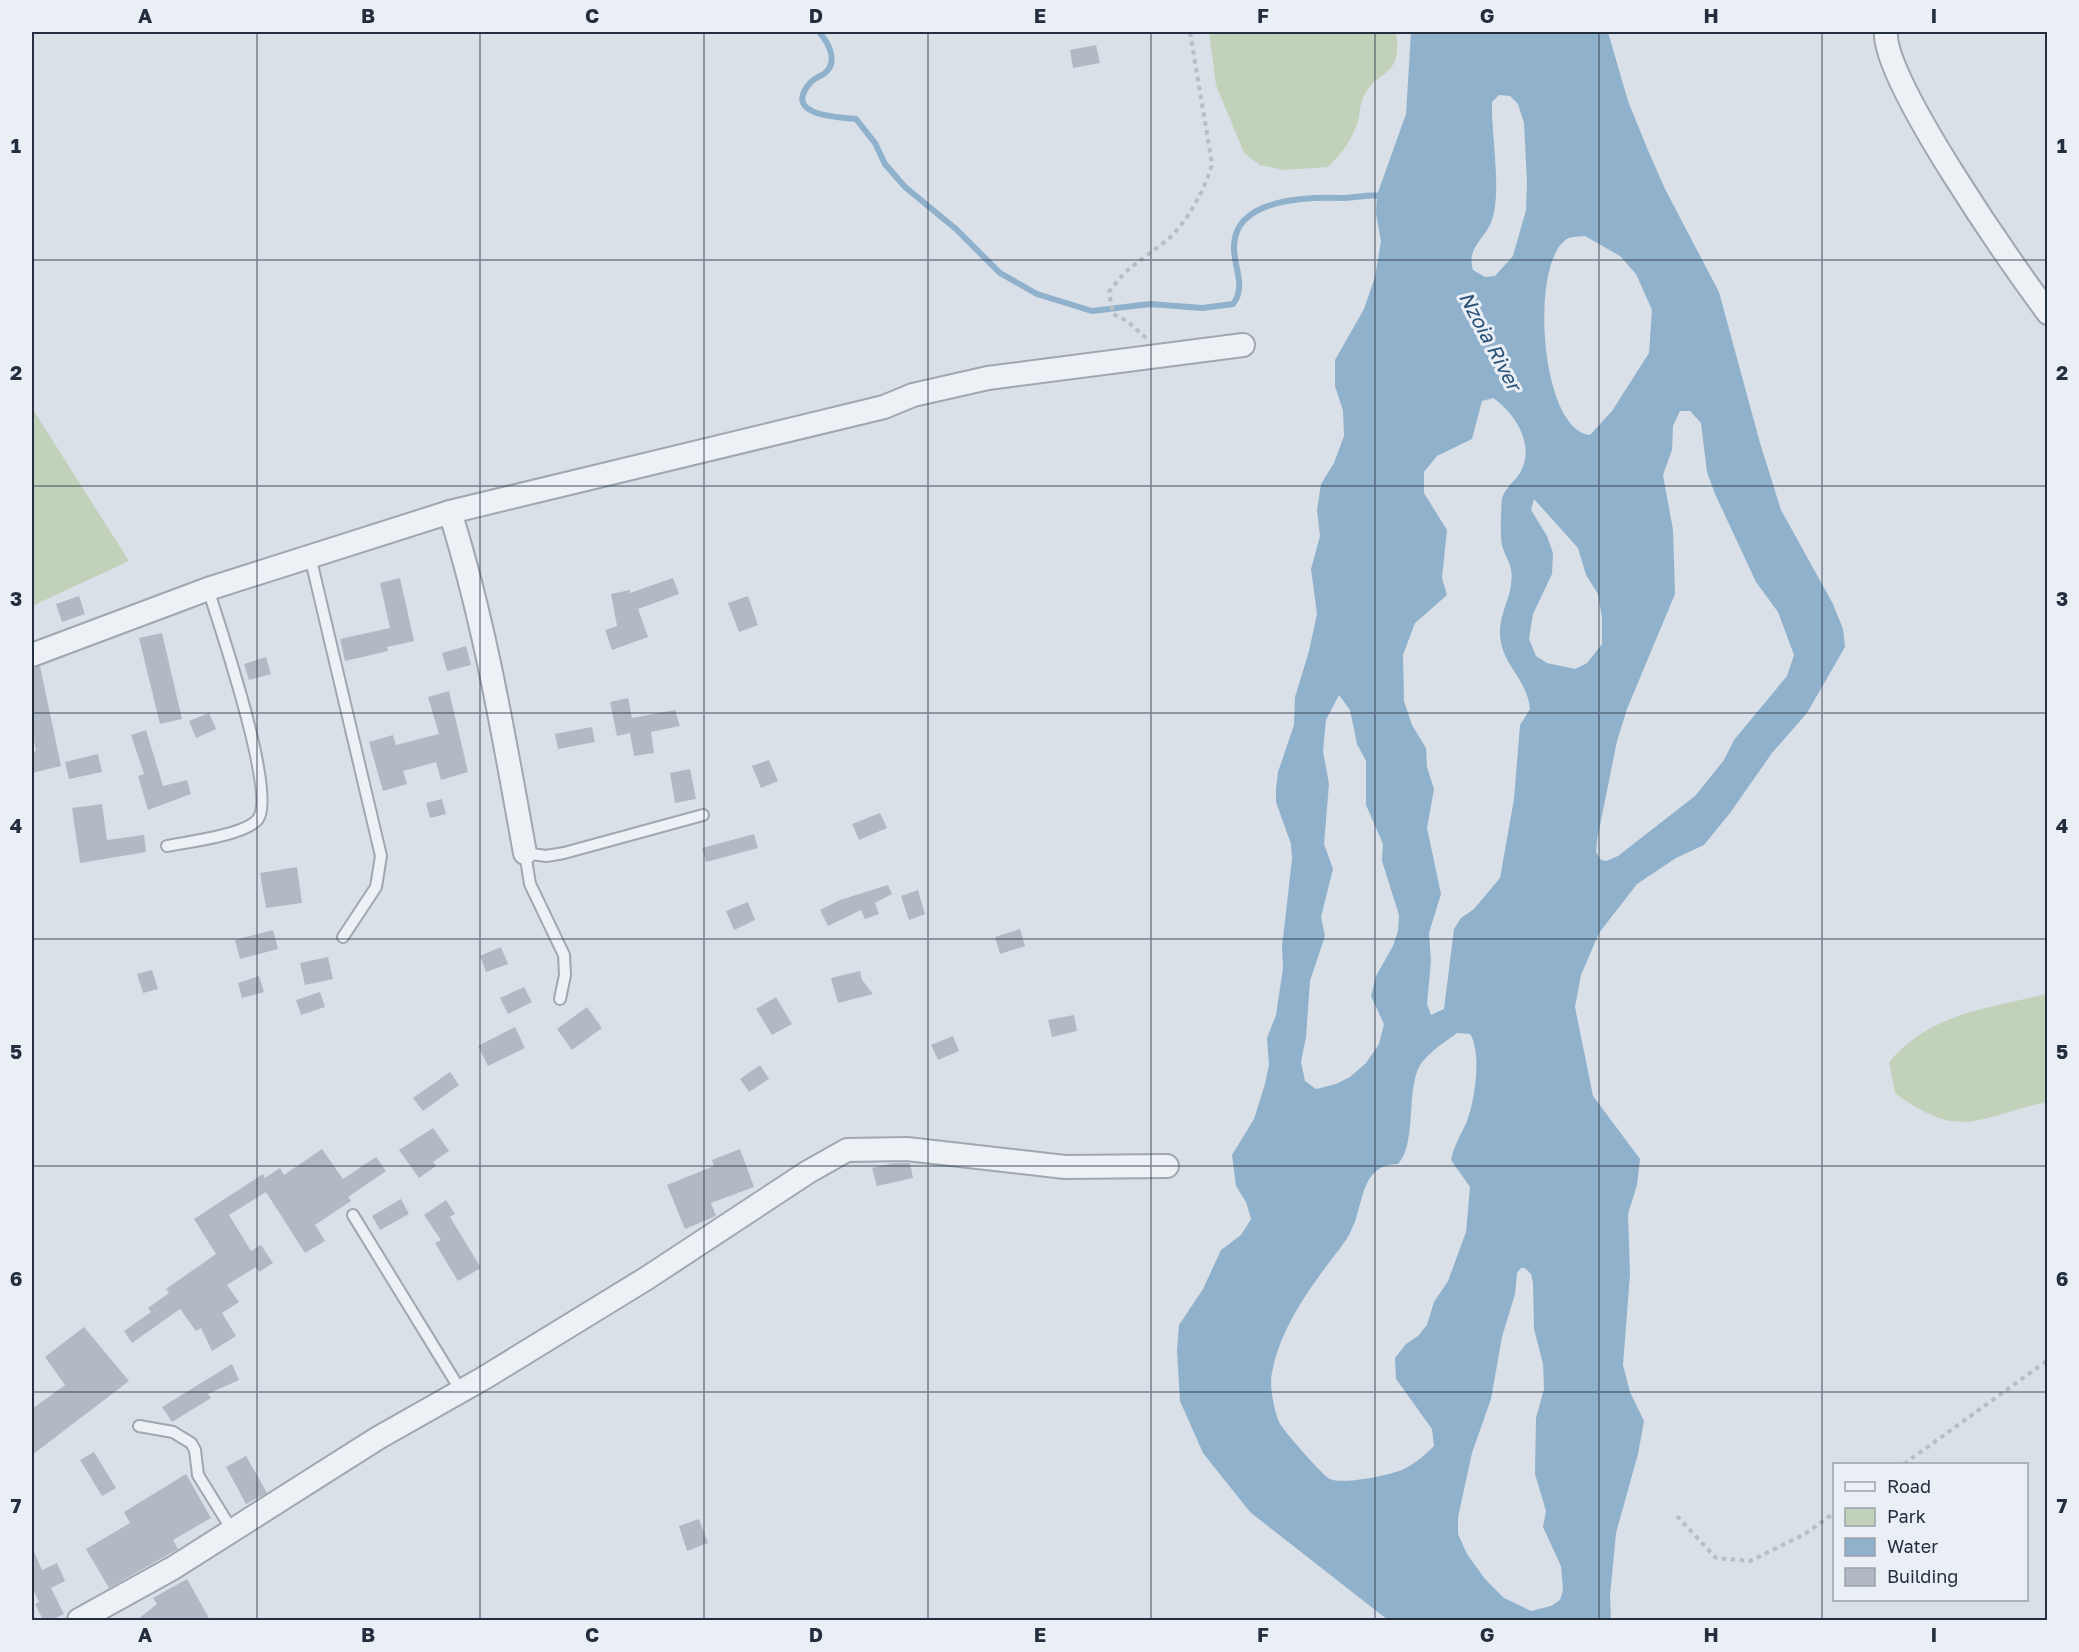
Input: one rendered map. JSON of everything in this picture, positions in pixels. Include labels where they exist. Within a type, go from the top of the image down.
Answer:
[{"type":"street","points":[[1886,32],[1896,71],[1924,122],[1970,200],[2048,313]]},
{"type":"street","points":[[32,655],[208,589],[450,512],[884,407],[926,392],[988,378],[1243,345]]},
{"type":"street","points":[[450,512],[482,627],[525,853]]},
{"type":"street","points":[[79,1620],[173,1568],[378,1438],[461,1391],[647,1278],[808,1172],[847,1150],[907,1149],[1065,1167],[1167,1166]]},
{"type":"lane","points":[[309,556],[381,856],[376,887],[343,937]]},
{"type":"lane","points":[[167,846],[246,828],[259,819],[262,807],[263,791],[241,695],[208,589]]},
{"type":"lane","points":[[560,999],[565,975],[564,955],[530,884],[525,853],[546,855],[564,853],[704,815]]},
{"type":"lane","points":[[353,1215],[461,1391]]},
{"type":"lane","points":[[139,1426],[173,1432],[191,1443],[195,1450],[198,1475],[232,1530]]},
{"type":"path","points":[[1154,357],[1152,347],[1143,333],[1113,314],[1109,292],[1121,274],[1168,239],[1198,199],[1209,177],[1212,164],[1190,32]]},
{"type":"path","points":[[1905,1463],[2048,1360]]},
{"type":"path","points":[[1677,1516],[1716,1558],[1750,1561],[1805,1533],[1833,1514]]},
{"type":"green space","points":[[1209,32],[1396,32],[1396,58],[1393,66],[1369,88],[1361,103],[1353,134],[1328,167],[1284,170],[1260,165],[1244,153],[1216,85]]},
{"type":"green space","points":[[32,408],[129,561],[32,606]]},
{"type":"green space","points":[[2047,994],[2047,1102],[1970,1122],[1937,1117],[1895,1093],[1889,1062],[1923,1033],[1962,1015]]},
{"type":"water","name":"Nzoia River","points":[[1411,32],[1608,32],[1628,101],[1647,148],[1665,189],[1719,292],[1760,443],[1781,510],[1833,604],[1843,629],[1845,647],[1807,713],[1772,753],[1730,813],[1704,845],[1676,858],[1637,884],[1599,933],[1581,975],[1575,1007],[1593,1096],[1640,1159],[1637,1185],[1628,1214],[1630,1274],[1623,1365],[1630,1392],[1644,1421],[1638,1454],[1616,1533],[1610,1596],[1611,1620],[1388,1620],[1250,1512],[1203,1453],[1180,1401],[1177,1351],[1179,1325],[1203,1289],[1221,1250],[1241,1235],[1251,1219],[1246,1202],[1236,1186],[1232,1155],[1254,1119],[1265,1084],[1269,1065],[1267,1038],[1276,1015],[1283,968],[1282,947],[1292,859],[1291,844],[1276,802],[1276,789],[1278,772],[1294,725],[1295,697],[1317,614],[1311,569],[1320,536],[1317,510],[1321,484],[1334,463],[1344,436],[1343,411],[1335,386],[1335,360],[1364,309],[1375,277],[1381,241],[1376,214],[1377,195],[1406,114]],"holes":[[[1499,95],[1510,96],[1518,104],[1524,123],[1526,210],[1513,256],[1495,276],[1485,277],[1473,270],[1472,255],[1489,227],[1495,208],[1496,179],[1492,102]],[[1585,236],[1620,256],[1636,274],[1652,310],[1649,353],[1612,411],[1590,435],[1573,426],[1560,406],[1551,377],[1546,344],[1544,310],[1548,279],[1555,254],[1571,237]],[[1493,398],[1509,412],[1521,431],[1524,441],[1526,452],[1520,473],[1507,488],[1502,499],[1501,541],[1511,567],[1512,577],[1501,619],[1500,634],[1503,651],[1521,681],[1530,709],[1520,725],[1514,799],[1500,878],[1474,909],[1461,918],[1454,929],[1444,1009],[1431,1015],[1427,1004],[1431,961],[1429,933],[1441,894],[1427,828],[1434,789],[1427,767],[1426,748],[1412,725],[1404,701],[1403,655],[1415,623],[1447,595],[1442,578],[1447,530],[1424,493],[1424,472],[1437,456],[1472,439],[1482,401]],[[1680,411],[1690,411],[1701,423],[1707,472],[1715,494],[1756,582],[1778,612],[1794,655],[1787,676],[1734,740],[1724,760],[1695,796],[1618,856],[1606,861],[1601,860],[1596,852],[1597,840],[1617,741],[1627,709],[1675,594],[1673,530],[1663,475],[1672,450],[1673,426]],[[1534,499],[1578,548],[1586,575],[1598,594],[1602,618],[1602,644],[1587,663],[1575,669],[1547,663],[1536,656],[1529,639],[1533,614],[1552,574],[1553,553],[1547,536],[1531,510]],[[1339,695],[1350,710],[1357,744],[1366,761],[1366,805],[1383,844],[1382,861],[1399,915],[1398,931],[1393,946],[1376,976],[1371,996],[1384,1024],[1379,1044],[1366,1063],[1350,1077],[1336,1084],[1316,1089],[1305,1081],[1301,1062],[1306,1037],[1310,981],[1325,936],[1321,917],[1333,869],[1324,844],[1329,784],[1323,751],[1326,720]],[[1457,1033],[1470,1034],[1476,1052],[1473,1102],[1451,1160],[1470,1187],[1466,1232],[1448,1281],[1434,1302],[1427,1325],[1418,1336],[1406,1344],[1395,1358],[1396,1379],[1432,1429],[1434,1446],[1417,1461],[1400,1471],[1356,1480],[1336,1481],[1320,1470],[1279,1422],[1271,1384],[1275,1358],[1286,1329],[1302,1302],[1351,1231],[1370,1179],[1376,1171],[1385,1166],[1398,1164],[1404,1155],[1409,1133],[1414,1083],[1417,1072],[1428,1055]],[[1521,1268],[1525,1268],[1531,1274],[1533,1283],[1534,1329],[1543,1364],[1544,1389],[1536,1418],[1535,1474],[1546,1511],[1543,1527],[1561,1566],[1563,1590],[1560,1600],[1551,1606],[1531,1611],[1504,1598],[1485,1579],[1467,1554],[1458,1534],[1458,1517],[1472,1453],[1491,1399],[1502,1337],[1515,1294],[1517,1273]]]},
{"type":"building","points":[[1096,45],[1100,63],[1073,68],[1070,50]]},
{"type":"building","points":[[400,578],[414,641],[387,647],[388,651],[345,661],[340,639],[390,628],[380,583]]},
{"type":"building","points":[[673,578],[679,594],[638,609],[648,637],[612,650],[605,630],[617,626],[611,594],[630,590],[630,593]]},
{"type":"building","points":[[79,596],[85,614],[62,622],[56,604]]},
{"type":"building","points":[[748,596],[758,625],[739,632],[728,603]]},
{"type":"building","points":[[162,633],[182,719],[160,724],[139,638]]},
{"type":"building","points":[[466,646],[471,665],[447,671],[442,653]]},
{"type":"building","points":[[266,657],[271,674],[249,680],[244,664]]},
{"type":"building","points":[[40,666],[61,766],[32,773],[32,752],[36,751],[32,731],[32,668]]},
{"type":"building","points":[[449,691],[468,772],[441,780],[436,762],[403,771],[407,784],[383,791],[369,742],[393,735],[396,745],[439,734],[428,697]]},
{"type":"building","points":[[628,698],[632,718],[675,710],[680,726],[651,732],[654,753],[634,756],[630,733],[617,736],[610,702]]},
{"type":"building","points":[[209,713],[216,729],[196,738],[189,721]]},
{"type":"building","points":[[592,727],[595,742],[558,749],[555,734]]},
{"type":"building","points":[[146,730],[163,786],[187,780],[191,794],[148,810],[138,776],[144,774],[131,735]]},
{"type":"building","points":[[98,754],[102,772],[69,779],[65,762]]},
{"type":"building","points":[[769,760],[778,781],[761,788],[752,766]]},
{"type":"building","points":[[690,769],[696,799],[675,803],[670,773]]},
{"type":"building","points":[[442,799],[446,814],[430,818],[426,803]]},
{"type":"building","points":[[102,804],[107,840],[144,835],[146,852],[80,863],[72,808]]},
{"type":"building","points":[[880,813],[887,828],[859,840],[852,824]]},
{"type":"building","points":[[754,834],[758,848],[706,862],[702,848]]},
{"type":"building","points":[[297,867],[302,903],[266,908],[260,873]]},
{"type":"building","points":[[888,885],[892,894],[875,903],[879,914],[865,919],[861,910],[828,926],[820,910],[840,900]]},
{"type":"building","points":[[918,890],[925,914],[909,920],[901,896]]},
{"type":"building","points":[[748,902],[755,920],[734,930],[726,911]]},
{"type":"building","points":[[1020,929],[1025,946],[1000,954],[995,937]]},
{"type":"building","points":[[273,930],[278,949],[240,959],[235,940]]},
{"type":"building","points":[[501,947],[508,964],[486,972],[480,956]]},
{"type":"building","points":[[328,957],[333,979],[305,985],[300,963]]},
{"type":"building","points":[[152,970],[158,989],[143,993],[137,974]]},
{"type":"building","points":[[860,971],[862,980],[873,994],[838,1003],[831,978]]},
{"type":"building","points":[[259,976],[264,992],[242,998],[238,983]]},
{"type":"building","points":[[524,987],[532,1002],[508,1014],[500,998]]},
{"type":"building","points":[[320,992],[325,1007],[301,1015],[296,1000]]},
{"type":"building","points":[[776,997],[792,1024],[772,1035],[756,1009]]},
{"type":"building","points":[[587,1007],[602,1028],[572,1050],[557,1029]]},
{"type":"building","points":[[1074,1015],[1077,1031],[1052,1037],[1048,1020]]},
{"type":"building","points":[[515,1027],[525,1048],[488,1066],[478,1046]]},
{"type":"building","points":[[953,1036],[959,1051],[938,1060],[931,1045]]},
{"type":"building","points":[[760,1065],[769,1079],[749,1092],[740,1079]]},
{"type":"building","points":[[450,1072],[459,1085],[423,1111],[413,1098]]},
{"type":"building","points":[[433,1128],[449,1151],[433,1162],[436,1166],[419,1178],[399,1150]]},
{"type":"building","points":[[322,1149],[343,1179],[376,1157],[386,1171],[348,1197],[351,1201],[315,1225],[325,1241],[305,1253],[266,1192],[229,1215],[251,1251],[261,1245],[273,1263],[259,1272],[256,1267],[227,1285],[239,1302],[222,1313],[236,1336],[212,1351],[201,1328],[196,1331],[180,1309],[132,1343],[124,1331],[151,1312],[148,1308],[169,1293],[166,1289],[216,1254],[194,1219],[263,1174],[265,1178],[280,1168],[284,1175]]},
{"type":"building","points":[[740,1149],[754,1187],[711,1203],[716,1216],[685,1229],[667,1185],[714,1166],[712,1160]]},
{"type":"building","points":[[893,1163],[910,1163],[913,1178],[877,1186],[872,1168]]},
{"type":"building","points":[[401,1199],[409,1214],[380,1230],[372,1216]]},
{"type":"building","points":[[446,1200],[455,1214],[450,1217],[481,1268],[458,1281],[435,1243],[441,1240],[424,1215]]},
{"type":"building","points":[[84,1327],[129,1381],[32,1455],[32,1409],[65,1385],[45,1357]]},
{"type":"building","points":[[232,1364],[239,1380],[208,1394],[211,1398],[172,1422],[162,1407]]},
{"type":"building","points":[[94,1452],[116,1488],[102,1496],[80,1460]]},
{"type":"building","points":[[246,1456],[267,1493],[246,1504],[226,1467]]},
{"type":"building","points":[[186,1474],[211,1518],[173,1540],[178,1549],[109,1588],[86,1549],[130,1523],[124,1512]]},
{"type":"building","points":[[699,1519],[708,1543],[687,1551],[679,1526]]},
{"type":"building","points":[[32,1547],[42,1570],[57,1563],[65,1581],[51,1588],[64,1614],[51,1620],[43,1620],[35,1604],[39,1602],[32,1587]]},
{"type":"building","points":[[187,1579],[210,1620],[137,1620],[157,1604],[153,1598]]},
{"type":"waterway","points":[[819,32],[829,46],[832,57],[829,68],[813,80],[803,94],[803,102],[808,108],[816,113],[856,119],[875,143],[885,164],[905,187],[956,229],[1000,273],[1037,294],[1092,311],[1150,304],[1202,308],[1233,304],[1239,290],[1234,246],[1238,230],[1246,218],[1260,209],[1293,200],[1382,196]]}]
